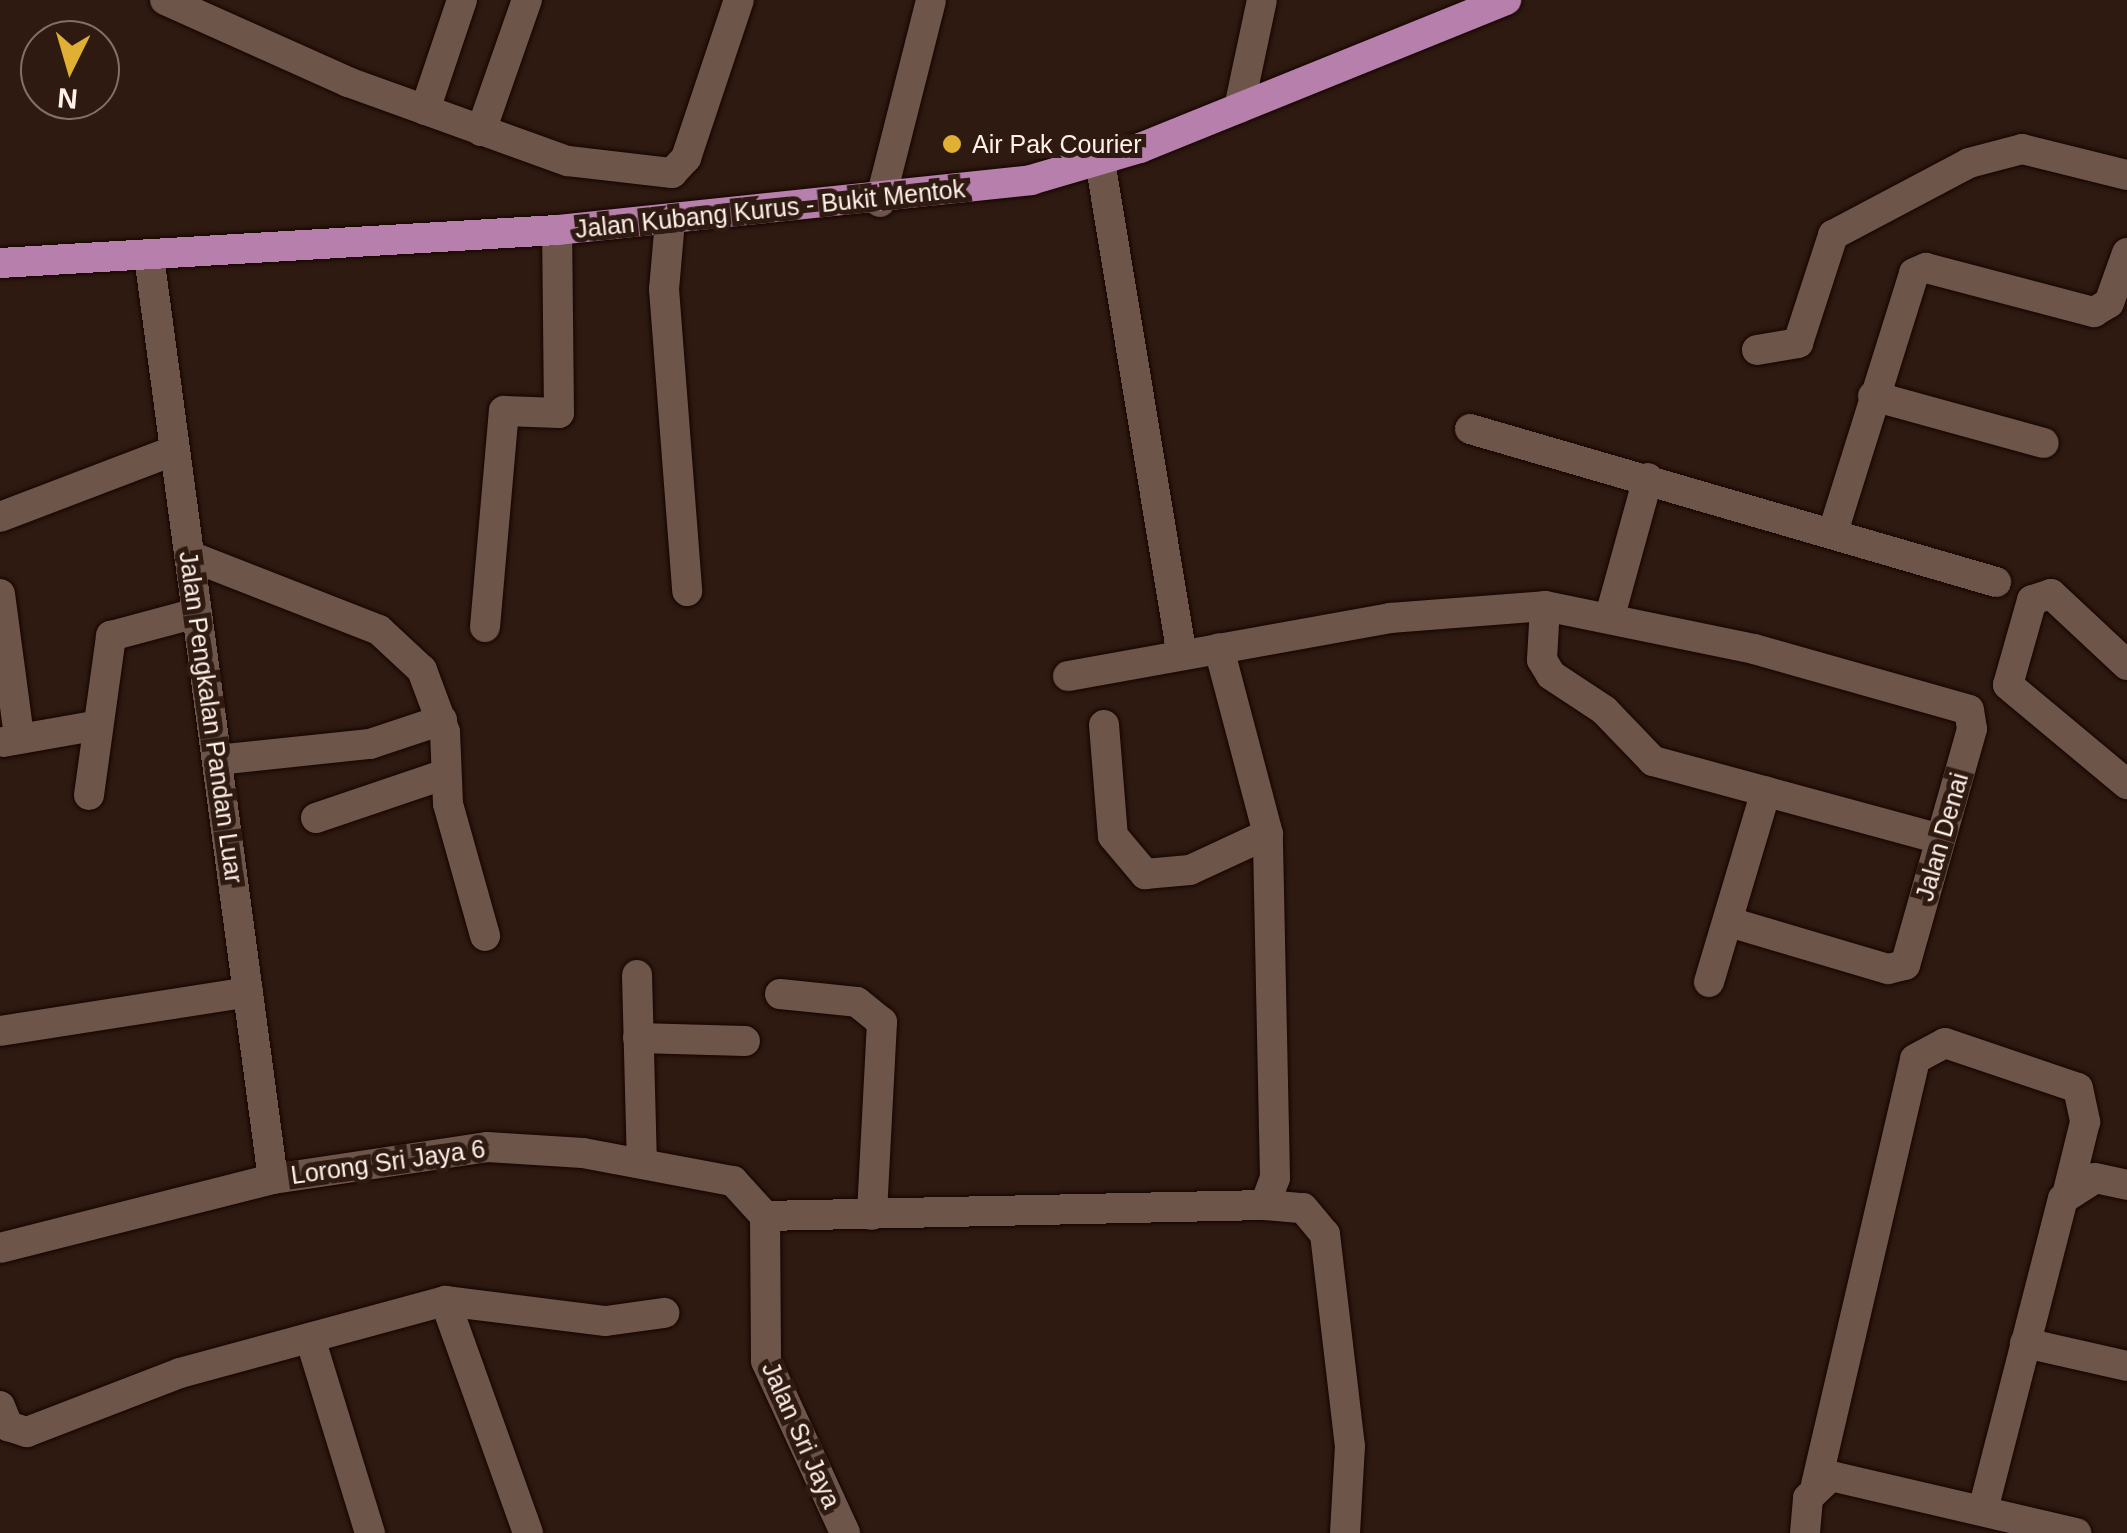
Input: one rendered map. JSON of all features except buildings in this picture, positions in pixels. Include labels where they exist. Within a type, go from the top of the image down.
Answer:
[{"type":"main road","name":"Jalan Kubang Kurus - Bukit Mentok","points":[[0,264],[558,230],[880,202],[1104,159],[1140,148],[1506,0]]},
{"type":"street","points":[[165,0],[224,12],[425,110],[482,131],[595,168],[672,173]]},
{"type":"street","points":[[425,110],[462,0]]},
{"type":"street","points":[[482,131],[527,0]]},
{"type":"street","points":[[672,173],[686,158],[739,0]]},
{"type":"street","points":[[880,202],[931,0]]},
{"type":"street","points":[[1239,108],[1262,0]]},
{"type":"street","points":[[1757,350],[1798,343],[1833,235],[1969,163],[2022,149],[2127,174]]},
{"type":"street","points":[[1104,159],[1182,654]]},
{"type":"street","points":[[672,173],[681,220],[664,289],[687,592]]},
{"type":"street","points":[[485,627],[504,411],[559,413],[558,230]]},
{"type":"street","points":[[1832,532],[1905,287],[1920,269],[2094,312],[2110,303],[2127,253]]},
{"type":"street","name":"Jalan Pengkalan Pandan Luar","points":[[149,256],[273,1178]]},
{"type":"street","points":[[1873,396],[2044,443]]},
{"type":"street","points":[[1470,429],[1996,582]]},
{"type":"street","points":[[0,517],[175,450]]},
{"type":"street","points":[[1068,676],[1390,618],[1545,606],[1610,616],[1648,478]]},
{"type":"street","points":[[190,556],[394,640],[422,670],[442,720],[446,774],[484,936]]},
{"type":"street","points":[[0,594],[9,740],[94,726]]},
{"type":"street","points":[[2127,665],[2051,594],[2032,600],[2008,685],[2127,784]]},
{"type":"street","points":[[1545,606],[1542,660],[1643,755],[1940,839]]},
{"type":"street","points":[[89,794],[94,726],[111,636],[197,612]]},
{"type":"street","name":"Jalan Denai","points":[[1610,616],[1960,704],[1972,729],[1907,960],[1896,969],[1730,922]]},
{"type":"street","points":[[1219,648],[1268,834],[1275,1178],[1282,1207]]},
{"type":"street","points":[[216,760],[370,744],[442,720]]},
{"type":"street","points":[[1104,725],[1113,836],[1144,874],[1190,870],[1268,834]]},
{"type":"street","points":[[316,818],[446,774]]},
{"type":"street","points":[[1710,982],[1766,791]]},
{"type":"street","points":[[637,975],[642,1163]]},
{"type":"street","points":[[0,1032],[248,992]]},
{"type":"street","points":[[780,994],[857,1002],[882,1022],[872,1215]]},
{"type":"street","points":[[638,1038],[745,1041]]},
{"type":"street","points":[[1806,1533],[1915,1059],[1945,1043],[2078,1088],[2085,1122],[1983,1510]]},
{"type":"street","name":"Lorong Sri Jaya 6","points":[[0,1248],[273,1178],[486,1146],[642,1163],[733,1181],[766,1216]]},
{"type":"street","points":[[2068,1191],[2095,1178],[2127,1185]]},
{"type":"street","points":[[766,1216],[1282,1207],[1325,1234],[1342,1349],[1350,1446],[1345,1533]]},
{"type":"street","name":"Jalan Sri Jaya","points":[[766,1216],[766,1361],[844,1533]]},
{"type":"street","points":[[0,1406],[8,1426],[27,1432],[145,1384],[445,1301],[606,1322],[664,1314]]},
{"type":"street","points":[[445,1301],[528,1533]]},
{"type":"street","points":[[310,1338],[370,1533]]},
{"type":"street","points":[[2025,1343],[2127,1366]]},
{"type":"street","points":[[1816,1485],[1831,1476],[2076,1533]]},
{"type":"place","name":"Air Pak Courier","points":[[952,144]]}]
